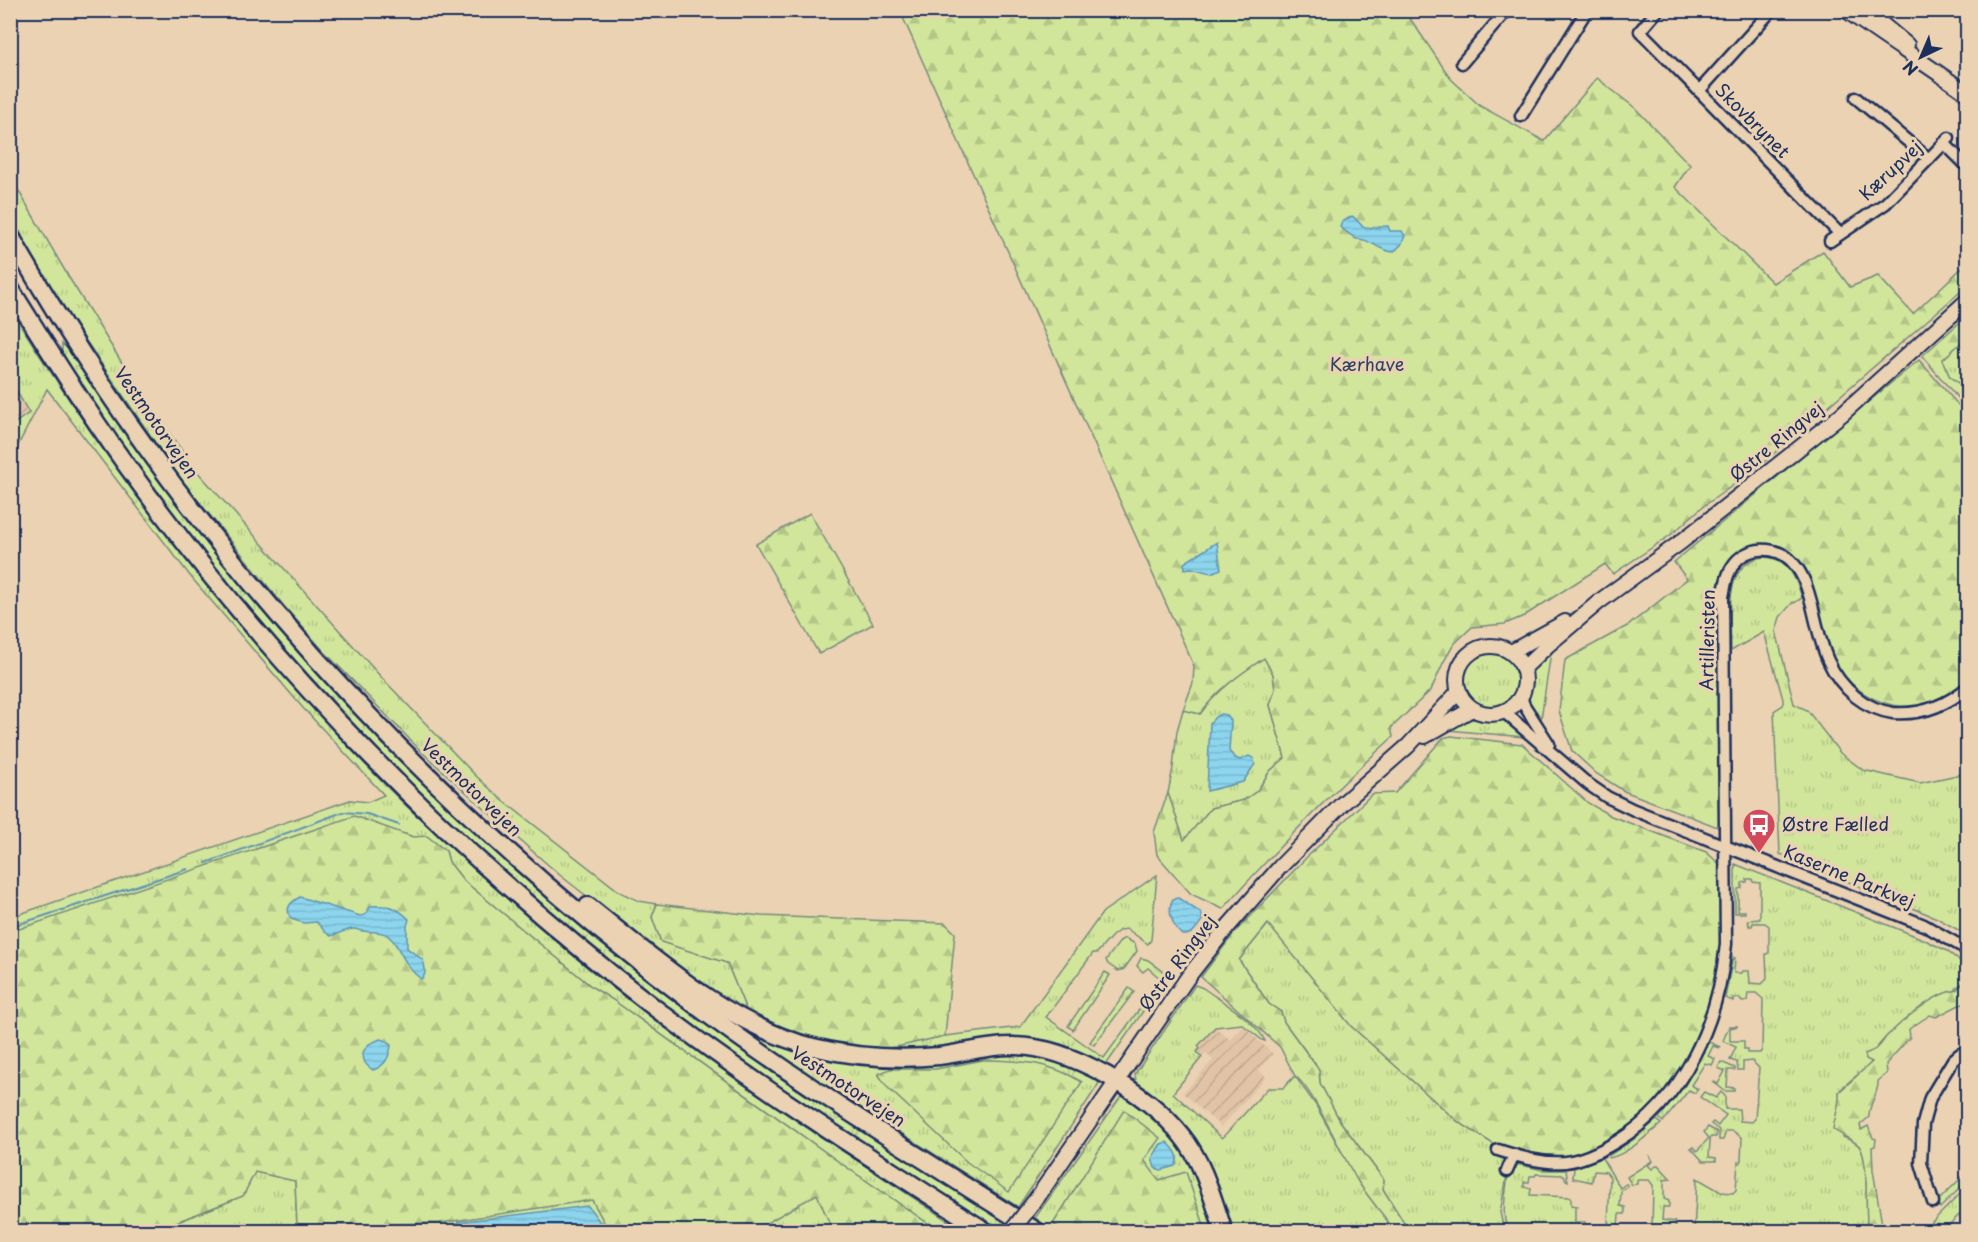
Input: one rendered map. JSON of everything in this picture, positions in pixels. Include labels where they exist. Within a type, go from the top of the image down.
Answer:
[{"type":"highway","name":"Vestmotorvejen","points":[[10,235],[86,358],[150,452],[226,551],[282,618],[380,727],[512,854],[613,941],[699,1008],[801,1081],[1038,1232]]},
{"type":"highway","points":[[10,288],[63,375],[201,564],[342,726],[429,814],[502,882],[656,1009],[843,1140],[987,1232]]},
{"type":"highway","points":[[380,727],[427,764],[489,822],[603,918],[709,998],[757,1026],[812,1047],[869,1057],[914,1058],[993,1047],[1034,1047],[1073,1058],[1116,1081],[1153,1108],[1182,1136],[1203,1173],[1224,1232]]},
{"type":"highway","points":[[911,1183],[977,1232]]},
{"type":"main road","points":[[1846,10],[1895,46],[1924,62],[1968,94]]},
{"type":"main road","points":[[1865,10],[1924,62]]},
{"type":"main road","name":"Østre Ringvej","points":[[1523,669],[1600,602],[1681,542],[1842,414],[1968,300]]},
{"type":"main road","name":"Østre Ringvej","points":[[1511,652],[1600,602]]},
{"type":"main road","points":[[1487,646],[1496,646],[1511,652],[1523,669],[1525,685],[1521,696],[1504,712],[1487,714],[1472,709],[1464,701],[1459,691],[1458,672],[1463,661],[1472,652],[1487,646]]},
{"type":"main road","name":"Østre Ringvej","points":[[1011,1232],[1039,1195],[1196,965],[1280,867],[1342,804],[1408,746],[1459,691]]},
{"type":"main road","name":"Østre Ringvej","points":[[1408,746],[1472,709]]},
{"type":"street","points":[[1462,63],[1507,10]]},
{"type":"street","points":[[1521,116],[1587,10]]},
{"type":"street","name":"Skovbrynet","points":[[1658,10],[1640,31],[1699,91],[1835,238]]},
{"type":"street","points":[[1699,91],[1772,10]]},
{"type":"street","points":[[1856,98],[1929,159]]},
{"type":"street","name":"Kærupvej","points":[[1835,238],[1886,203],[1947,141],[1968,167]]},
{"type":"street","name":"Artilleristen","points":[[1498,1150],[1541,1161],[1557,1162],[1593,1154],[1610,1145],[1635,1129],[1658,1107],[1676,1084],[1702,1037],[1721,977],[1727,934],[1723,597],[1726,578],[1732,565],[1742,556],[1754,550],[1769,549],[1794,563],[1807,585],[1823,650],[1831,670],[1845,688],[1863,703],[1885,712],[1911,714],[1934,709],[1954,699],[1968,687]]},
{"type":"street","name":"Kaserne Parkvej","points":[[1521,696],[1524,705],[1558,757]]},
{"type":"street","name":"Kaserne Parkvej","points":[[1504,712],[1558,757],[1570,770],[1607,797],[1634,810],[1924,925],[1968,950]]},
{"type":"street","points":[[1933,1202],[1925,1179],[1920,1153],[1928,1102],[1953,1060],[1960,1054],[1968,1055]]},
{"type":"street","points":[[1507,1170],[1514,1155]]},
{"type":"shaded area","points":[[10,381],[29,413],[11,426],[10,426]]},
{"type":"shaded area","points":[[1243,1026],[1273,1054],[1259,1070],[1266,1077],[1221,1127],[1183,1093],[1213,1060],[1206,1053],[1202,1057],[1196,1052],[1198,1046],[1215,1027],[1230,1040]]},
{"type":"green space","name":"Kærhave","points":[[900,11],[1405,11],[1451,79],[1480,106],[1544,141],[1597,78],[1635,108],[1690,165],[1675,187],[1773,283],[1823,251],[1850,287],[1878,276],[1913,314],[1967,263],[1967,286],[1757,468],[1701,508],[1672,534],[1613,574],[1605,564],[1524,616],[1505,624],[1472,627],[1454,644],[1431,690],[1391,728],[1393,737],[1306,820],[1223,909],[1191,894],[1157,855],[1154,832],[1168,793],[1184,840],[1211,808],[1244,800],[1257,791],[1270,771],[1285,758],[1270,705],[1275,689],[1273,674],[1264,658],[1221,690],[1200,714],[1183,710],[1193,683],[1194,666]]},
{"type":"green space","points":[[10,176],[68,276],[140,392],[195,469],[381,677],[475,775],[501,799],[620,892],[639,901],[657,904],[652,917],[661,942],[727,963],[747,1012],[714,994],[685,973],[561,876],[499,822],[423,753],[322,649],[284,606],[178,476],[71,319],[11,220]]},
{"type":"green space","points":[[11,310],[95,437],[187,560],[285,677],[402,802],[543,929],[621,994],[747,1086],[963,1231],[939,1231],[592,987],[464,881],[449,862],[446,851],[406,834],[16,930],[11,979],[11,917],[350,800],[368,802],[384,795],[303,708],[191,577],[47,389],[11,459],[11,426],[29,413],[11,381]]},
{"type":"green space","points":[[1967,316],[1967,337],[1942,360],[1950,377],[1962,386],[1967,385],[1967,409],[1922,356]]},
{"type":"green space","points":[[1967,337],[1967,385],[1962,386],[1950,377],[1942,360]]},
{"type":"green space","points":[[62,344],[74,354],[215,548],[555,900],[1009,1220],[1001,1231],[850,1138],[757,1075],[608,965],[464,839],[345,721],[203,557],[103,420],[62,357]]},
{"type":"green space","points":[[1919,360],[1967,415],[1968,678],[1942,699],[1918,707],[1891,705],[1874,699],[1851,683],[1831,653],[1810,584],[1791,553],[1778,545],[1753,546],[1737,555],[1722,578],[1720,828],[1624,791],[1597,774],[1572,751],[1559,711],[1565,660],[1629,625],[1687,579],[1674,562]]},
{"type":"green space","points":[[810,513],[873,624],[819,654],[756,544]]},
{"type":"green space","points":[[1763,557],[1778,560],[1784,564],[1797,583],[1802,598],[1793,602],[1780,617],[1776,631],[1794,704],[1807,710],[1840,753],[1863,770],[1920,783],[1967,773],[1967,935],[1937,918],[1780,854],[1774,711],[1783,705],[1783,699],[1764,632],[1731,651],[1730,609],[1734,581],[1740,570],[1750,561]]},
{"type":"green space","points":[[1549,649],[1551,652],[1540,725],[1528,697],[1532,668]]},
{"type":"green space","points":[[1491,654],[1501,656],[1509,662],[1515,670],[1517,680],[1515,690],[1509,698],[1501,704],[1491,706],[1481,704],[1473,698],[1467,690],[1465,680],[1467,670],[1473,662],[1481,656]]},
{"type":"green space","points":[[1264,658],[1273,674],[1275,689],[1270,705],[1285,758],[1270,771],[1257,791],[1244,800],[1211,808],[1184,841],[1168,793],[1177,731],[1183,710],[1200,714],[1221,690]]},
{"type":"green space","points":[[1466,720],[1508,720],[1525,737],[1447,730]]},
{"type":"green space","points":[[1451,736],[1522,744],[1588,803],[1611,816],[1706,852],[1723,867],[1722,949],[1707,1016],[1691,1052],[1669,1088],[1643,1117],[1587,1152],[1562,1157],[1532,1155],[1498,1147],[1457,1121],[1351,1026],[1268,924],[1239,960],[1269,1004],[1281,1012],[1284,1022],[1319,1070],[1320,1083],[1340,1121],[1384,1180],[1383,1189],[1409,1231],[1395,1231],[1359,1183],[1320,1110],[1303,1083],[1295,1076],[1280,1047],[1201,977],[1235,932],[1372,794],[1395,793],[1443,738]]},
{"type":"green space","points":[[354,816],[413,837],[427,836],[446,851],[449,862],[464,881],[592,987],[939,1231],[832,1229],[817,1194],[765,1224],[705,1232],[609,1231],[592,1200],[440,1223],[297,1226],[295,1181],[255,1172],[243,1196],[153,1231],[11,1232],[10,979],[16,930]]},
{"type":"green space","points":[[1735,864],[1923,939],[1947,951],[1967,967],[1967,980],[1955,991],[1936,998],[1899,1025],[1880,1044],[1870,1064],[1839,1092],[1843,1137],[1859,1146],[1863,1154],[1868,1231],[1694,1232],[1697,1178],[1721,1192],[1733,1193],[1736,1190],[1738,1162],[1740,1163],[1741,1160],[1742,1138],[1733,1131],[1726,1131],[1723,1140],[1719,1140],[1719,1130],[1711,1124],[1713,1122],[1718,1126],[1726,1115],[1700,1097],[1704,1092],[1716,1098],[1721,1092],[1725,1096],[1725,1109],[1739,1109],[1740,1121],[1752,1122],[1755,1119],[1759,1068],[1752,1061],[1743,1062],[1743,1070],[1738,1070],[1737,1062],[1730,1060],[1736,1047],[1723,1041],[1729,1026],[1738,1026],[1730,1028],[1730,1041],[1744,1041],[1744,1049],[1747,1049],[1747,1053],[1760,1053],[1762,1050],[1763,999],[1756,993],[1748,993],[1747,1001],[1742,1002],[1739,998],[1733,998],[1733,1001],[1725,998],[1733,957],[1735,958],[1734,973],[1749,971],[1750,983],[1762,984],[1767,979],[1766,954],[1769,953],[1769,926],[1765,923],[1753,923],[1749,926],[1748,920],[1760,919],[1760,883],[1753,882],[1752,879],[1747,879],[1747,882],[1742,883],[1742,888],[1738,889],[1738,911],[1745,911],[1745,913],[1735,913]]},
{"type":"green space","points":[[1768,868],[1927,932],[1943,942],[1767,870]]},
{"type":"green space","points":[[1157,875],[1151,940],[1148,944],[1127,929],[1120,930],[1097,953],[1093,953],[1046,1017],[1104,1058],[1161,979],[1148,968],[1143,972],[1137,966],[1141,958],[1148,960],[1168,975],[1106,1065],[1054,1042],[1022,1037],[949,1046],[880,1049],[945,1036],[1020,1027],[1103,912]]},
{"type":"green space","points":[[657,904],[761,916],[945,923],[955,933],[945,1036],[897,1047],[865,1050],[812,1039],[762,1019],[747,1012],[727,963],[661,942],[652,917]]},
{"type":"green space","points":[[1269,923],[1351,1026],[1457,1121],[1498,1147],[1507,1161],[1506,1182],[1500,1212],[1504,1231],[1409,1231],[1383,1189],[1384,1180],[1340,1121],[1320,1083],[1319,1069],[1284,1022],[1281,1012],[1269,1004],[1239,960]]},
{"type":"green space","points":[[1125,938],[1135,944],[1137,951],[1124,969],[1118,971],[1106,960]]},
{"type":"green space","points":[[1105,972],[1110,975],[1073,1030],[1068,1026]]},
{"type":"green space","points":[[1966,981],[1967,1001],[1936,1017],[1930,1015],[1909,1029],[1910,1037],[1886,1064],[1887,1073],[1878,1081],[1869,1117],[1860,1125],[1861,1130],[1868,1126],[1873,1138],[1876,1139],[1875,1146],[1872,1147],[1873,1170],[1883,1231],[1868,1231],[1863,1155],[1858,1145],[1833,1129],[1839,1092],[1872,1062],[1866,1059],[1865,1054],[1878,1047],[1892,1031],[1919,1009],[1938,996],[1955,991]]},
{"type":"green space","points":[[1195,985],[1203,988],[1246,1019],[1265,1041],[1242,1024],[1215,1027],[1198,1046],[1200,1048],[1197,1052],[1202,1057],[1173,1093],[1222,1138],[1268,1088],[1283,1088],[1295,1076],[1315,1104],[1359,1183],[1395,1231],[1231,1231],[1213,1178],[1137,1087],[1135,1074]]},
{"type":"green space","points":[[1129,988],[1134,992],[1094,1045],[1090,1042]]},
{"type":"green space","points":[[717,1011],[809,1050],[993,1051],[1053,1055],[1099,1079],[1098,1085],[1018,1207],[817,1080]]},
{"type":"green space","points":[[1709,1042],[1720,1047],[1713,1046],[1708,1056],[1715,1059],[1712,1065],[1705,1063],[1691,1085],[1698,1089],[1695,1093],[1689,1090],[1663,1122],[1659,1118],[1685,1085]]},
{"type":"green space","points":[[983,1060],[1034,1063],[1057,1070],[1082,1082],[1009,1192],[967,1162],[887,1087],[878,1074],[890,1069],[936,1069]]},
{"type":"green space","points":[[1721,1062],[1735,1068],[1735,1070],[1728,1070],[1727,1087],[1734,1088],[1734,1091],[1725,1091],[1712,1081],[1718,1084],[1725,1071],[1718,1068]]},
{"type":"green space","points":[[1122,1095],[1160,1120],[1191,1159],[1219,1231],[1054,1231],[1035,1218]]},
{"type":"green space","points":[[1124,1110],[1160,1138],[1144,1160],[1159,1180],[1186,1172],[1206,1231],[1065,1231],[1053,1224]]},
{"type":"green space","points":[[1657,1120],[1661,1124],[1643,1139],[1623,1153],[1609,1158],[1608,1156],[1633,1140]]},
{"type":"green space","points":[[1708,1127],[1717,1132],[1716,1137],[1711,1137],[1710,1140],[1709,1157],[1716,1158],[1716,1161],[1703,1161],[1691,1148],[1697,1151],[1709,1138],[1704,1132]]},
{"type":"green space","points":[[1649,1155],[1653,1161],[1648,1165],[1652,1169],[1658,1165],[1671,1179],[1664,1180],[1664,1199],[1669,1201],[1669,1207],[1663,1207],[1662,1220],[1675,1222],[1677,1231],[1652,1231],[1653,1185],[1649,1180],[1637,1180],[1637,1184],[1632,1185],[1627,1177],[1652,1161]]},
{"type":"green space","points":[[1602,1158],[1620,1188],[1626,1184],[1628,1186],[1621,1191],[1620,1206],[1625,1207],[1625,1214],[1619,1214],[1618,1227],[1629,1228],[1629,1231],[1606,1231],[1610,1177],[1606,1172],[1594,1171],[1592,1182],[1573,1178],[1574,1168]]},
{"type":"green space","points":[[1516,1164],[1543,1170],[1566,1170],[1568,1181],[1564,1175],[1536,1174],[1530,1176],[1529,1182],[1524,1182],[1524,1187],[1531,1188],[1530,1195],[1569,1197],[1571,1205],[1577,1206],[1575,1207],[1575,1222],[1585,1222],[1585,1228],[1590,1231],[1508,1232],[1504,1209],[1508,1171]]},
{"type":"green space","points":[[255,1172],[295,1181],[297,1226],[592,1200],[609,1231],[153,1232],[243,1196]]},
{"type":"green space","points":[[1967,1172],[1967,1181],[1940,1208],[1936,1203]]},
{"type":"green space","points":[[1967,1187],[1967,1207],[1943,1231],[1932,1231],[1928,1226]]},
{"type":"green space","points":[[817,1193],[832,1229],[830,1232],[705,1232],[765,1224]]},
{"type":"water","points":[[1352,216],[1366,227],[1388,226],[1390,231],[1402,231],[1405,236],[1401,245],[1393,252],[1366,240],[1356,239],[1340,227],[1342,222]]},
{"type":"water","points":[[1217,542],[1221,569],[1211,573],[1191,568],[1185,569],[1184,563]]},
{"type":"water","points":[[1221,714],[1227,715],[1231,721],[1229,751],[1240,760],[1249,756],[1253,758],[1255,764],[1243,782],[1207,791],[1210,723]]},
{"type":"water","points":[[300,897],[360,916],[365,915],[371,906],[388,906],[400,911],[409,919],[407,948],[423,960],[425,971],[423,977],[421,979],[413,972],[396,945],[385,934],[354,929],[331,936],[317,922],[304,923],[291,919],[288,912],[289,906]]},
{"type":"water","points":[[1178,898],[1201,913],[1203,919],[1194,930],[1186,935],[1182,935],[1176,928],[1170,913],[1173,899]]},
{"type":"water","points":[[380,1039],[387,1041],[391,1046],[388,1058],[373,1070],[365,1062],[363,1052],[369,1044]]},
{"type":"water","points":[[1167,1142],[1176,1153],[1177,1162],[1175,1166],[1161,1170],[1155,1168],[1152,1158],[1161,1144]]},
{"type":"water","points":[[588,1206],[605,1229],[603,1231],[454,1231],[458,1222]]},
{"type":"waterway","points":[[206,863],[343,812],[367,814],[399,825]]},
{"type":"waterway","points":[[10,927],[188,869]]},
{"type":"place","name":"Østre Fælled","points":[[1759,854]]}]
